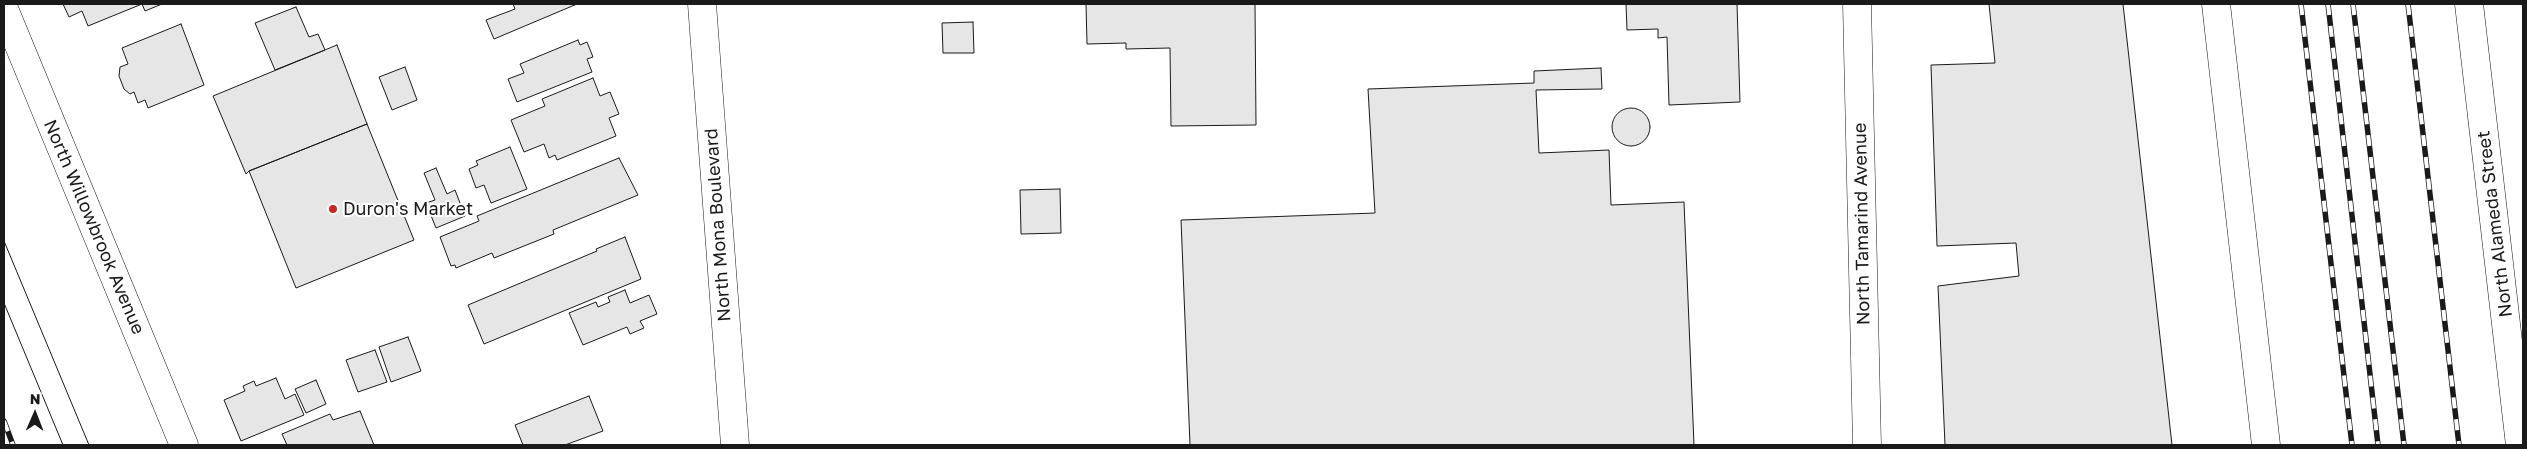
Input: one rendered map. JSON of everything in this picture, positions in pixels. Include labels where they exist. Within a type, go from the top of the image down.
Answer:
[{"type":"street","points":[[689,4],[704,37]]},
{"type":"street","name":"North Mona Boulevard","points":[[702,4],[735,445]]},
{"type":"street","name":"North Tamarind Avenue","points":[[1857,4],[1867,445]]},
{"type":"street","points":[[2216,4],[2266,445]]},
{"type":"street","name":"North Alameda Street","points":[[2470,4],[2520,445]]},
{"type":"street","name":"North Willowbrook Avenue","points":[[4,9],[184,445]]},
{"type":"building","points":[[63,4],[142,4],[88,26],[82,11],[69,17]]},
{"type":"building","points":[[142,4],[162,4],[145,11]]},
{"type":"building","points":[[513,4],[577,4],[494,39],[486,20],[515,9]]},
{"type":"building","points":[[1086,4],[1255,4],[1256,125],[1171,126],[1170,48],[1126,49],[1126,43],[1087,44]]},
{"type":"building","points":[[1626,4],[1737,4],[1740,102],[1669,105],[1667,37],[1658,38],[1658,29],[1627,30]]},
{"type":"building","points":[[1989,4],[2123,4],[2172,445],[1945,445],[1938,286],[2019,276],[2016,243],[1937,246],[1931,65],[1995,63]]},
{"type":"building","points":[[296,7],[309,37],[318,34],[325,50],[275,70],[255,23]]},
{"type":"building","points":[[973,22],[974,53],[943,53],[942,23]]},
{"type":"building","points":[[181,24],[204,85],[148,108],[145,100],[138,103],[134,92],[130,94],[124,89],[119,76],[120,67],[128,64],[122,48]]},
{"type":"building","points":[[578,40],[580,45],[587,42],[593,57],[587,59],[592,72],[517,102],[508,79],[524,73],[520,64]]},
{"type":"building","points":[[337,45],[367,124],[249,171],[246,174],[213,96]]},
{"type":"building","points":[[405,67],[417,100],[392,110],[379,77]]},
{"type":"building","points":[[1601,68],[1602,89],[1536,90],[1539,153],[1609,150],[1611,205],[1684,202],[1694,445],[1190,445],[1181,220],[1375,213],[1368,89],[1534,83],[1534,71]]},
{"type":"building","points":[[593,78],[600,96],[610,92],[619,114],[609,118],[616,136],[557,160],[555,155],[549,158],[544,144],[524,152],[511,120],[545,106],[542,99]]},
{"type":"building","points":[[1631,108],[1644,114],[1650,127],[1644,140],[1631,146],[1618,140],[1612,127],[1618,114]]},
{"type":"building","name":"Duron's Market","points":[[367,124],[414,240],[296,288],[249,171]]},
{"type":"building","points":[[510,147],[527,189],[491,203],[484,185],[476,188],[469,169],[478,165],[476,161]]},
{"type":"building","points":[[619,158],[638,195],[553,230],[554,234],[494,258],[492,253],[456,268],[455,265],[451,266],[440,237],[479,221],[477,216]]},
{"type":"building","points":[[436,168],[447,194],[455,190],[465,216],[436,228],[426,203],[435,200],[424,173]]},
{"type":"building","points":[[1060,189],[1061,233],[1021,234],[1020,190]]},
{"type":"building","points":[[625,237],[641,279],[484,344],[468,305],[597,251],[596,249]]},
{"type":"building","points":[[625,290],[630,303],[649,295],[657,314],[640,321],[644,328],[630,334],[627,327],[583,345],[569,313],[596,302],[598,307],[610,302],[608,297]]},
{"type":"building","points":[[408,337],[421,371],[391,382],[379,347]]},
{"type":"building","points":[[375,350],[387,382],[358,392],[346,360]]},
{"type":"building","points":[[276,378],[285,399],[295,394],[304,415],[241,441],[224,400],[245,391],[243,386],[254,381],[256,386]]},
{"type":"building","points":[[316,380],[326,404],[306,413],[295,389]]},
{"type":"building","points":[[589,396],[603,431],[565,445],[523,445],[515,425]]},
{"type":"building","points":[[360,411],[374,445],[287,445],[282,434],[330,414],[333,420]]},
{"type":"tram line","points":[[4,241],[89,445]]},
{"type":"tram line","points":[[4,303],[63,445]]},
{"type":"railway","points":[[2301,4],[2352,445]]},
{"type":"railway","points":[[2328,4],[2378,445]]},
{"type":"railway","points":[[2353,4],[2404,445]]},
{"type":"railway","points":[[2408,4],[2459,445]]},
{"type":"railway","points":[[4,421],[13,445]]},
{"type":"place","name":"Duron's Market","points":[[333,209]]}]
